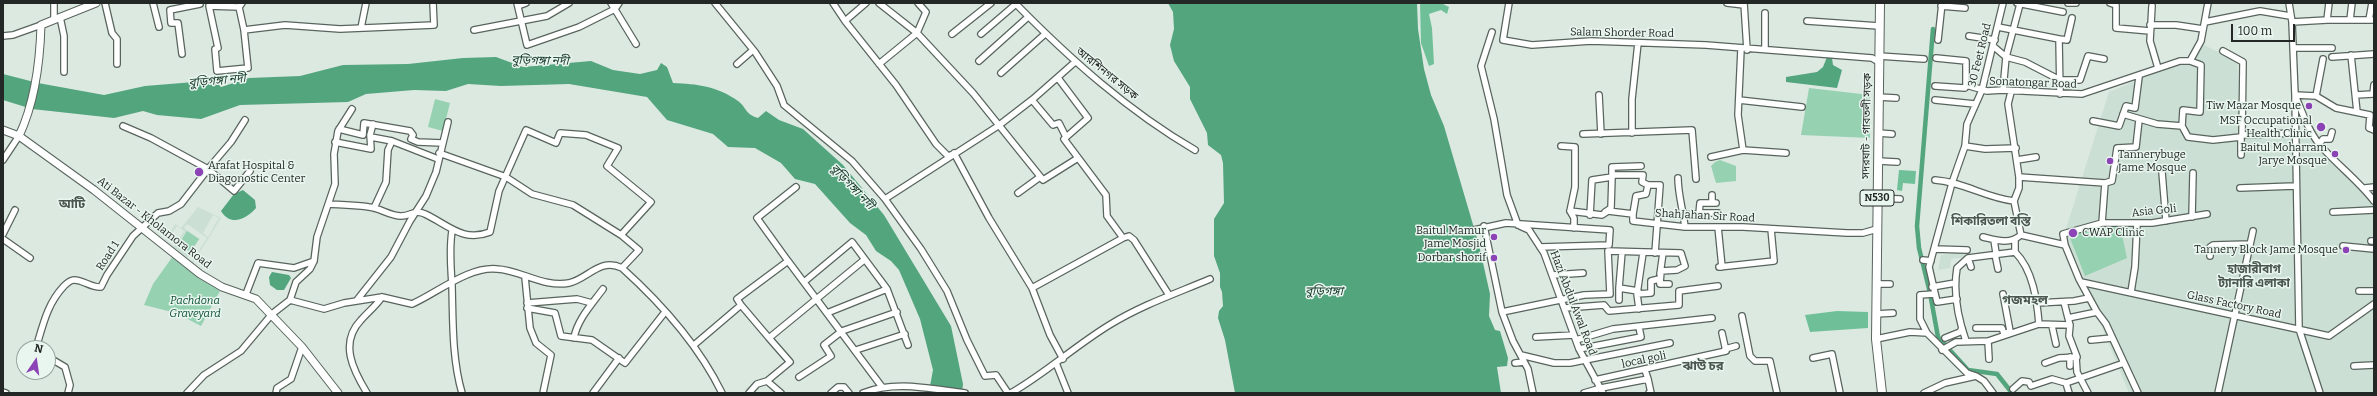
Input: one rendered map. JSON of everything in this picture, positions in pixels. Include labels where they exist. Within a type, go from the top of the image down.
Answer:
[{"type":"highway","name":"সদরঘাট - গাবতলী সড়ক","points":[[1880,3],[1876,339],[1882,393]]},
{"type":"main road","points":[[19,136],[30,114],[40,53],[41,25],[96,3]]},
{"type":"main road","name":"Ati Bazar - Kholamora Road","points":[[3,130],[19,136],[143,227],[200,274],[222,287],[246,294],[256,299],[302,347],[338,393]]},
{"type":"street","points":[[54,3],[57,18],[64,36],[64,72]]},
{"type":"street","points":[[105,3],[112,33],[116,40],[117,64]]},
{"type":"street","points":[[153,3],[160,27]]},
{"type":"street","points":[[361,28],[366,3]]},
{"type":"street","points":[[244,30],[285,26],[309,28],[361,28],[434,26],[433,3]]},
{"type":"street","points":[[526,3],[518,5],[527,45],[580,27],[615,9],[619,3]]},
{"type":"street","points":[[474,30],[547,16],[569,3]]},
{"type":"street","points":[[611,3],[636,44]]},
{"type":"street","points":[[715,3],[754,50],[776,86],[784,106],[852,161],[885,199],[922,249],[948,291],[967,340],[985,376],[996,375],[1009,393],[1032,381],[1111,324],[1169,295],[1210,278]]},
{"type":"street","points":[[833,3],[936,144],[951,155],[1032,288],[1050,334],[1063,359]]},
{"type":"street","points":[[845,21],[866,3]]},
{"type":"street","points":[[879,64],[917,33],[926,12],[918,3]]},
{"type":"street","points":[[952,34],[991,3]]},
{"type":"street","name":"Salam Shorder Road","points":[[1509,3],[1503,40],[1532,45],[1592,41],[1706,45],[1744,50],[1765,49],[1879,59],[1924,59]]},
{"type":"street","points":[[1727,3],[1744,4],[1744,50],[1739,100],[1743,150]]},
{"type":"street","name":"30 Feet Road","points":[[1953,181],[1965,146],[1967,124],[1982,90],[2003,3]]},
{"type":"street","points":[[2003,90],[2006,57],[2019,3],[2063,12]]},
{"type":"street","points":[[2068,3],[2076,3]]},
{"type":"street","points":[[2110,3],[2116,5],[2116,28],[2150,28],[2176,25],[2203,29]]},
{"type":"street","points":[[2208,3],[2205,22],[2196,53],[2190,61],[2201,65],[2200,112],[2183,110],[2182,126],[2188,137],[2212,140],[2242,136],[2296,133]]},
{"type":"street","points":[[2289,3],[2292,22],[2295,94],[2299,329],[2320,393]]},
{"type":"street","points":[[2327,20],[2329,3]]},
{"type":"street","points":[[2350,20],[2352,3]]},
{"type":"street","points":[[2292,22],[2371,20],[2372,3]]},
{"type":"street","points":[[182,54],[178,23],[171,23],[170,10],[200,4],[209,6],[240,5],[248,68],[217,71],[215,49],[218,48],[209,6]]},
{"type":"street","points":[[881,4],[917,33],[973,93],[998,126],[1043,180],[1078,158]]},
{"type":"street","points":[[981,34],[1015,4]]},
{"type":"street","name":"আরশিনগর সড়ক","points":[[1015,4],[1075,62],[1165,132],[1195,150]]},
{"type":"street","points":[[1938,40],[1942,4],[1965,8]]},
{"type":"street","points":[[2152,6],[2150,28],[2158,68]]},
{"type":"street","points":[[2205,22],[2260,11],[2290,16]]},
{"type":"street","points":[[1765,13],[1765,49]]},
{"type":"street","points":[[979,61],[1028,17]]},
{"type":"street","points":[[1998,27],[2012,31],[2067,40],[2072,18]]},
{"type":"street","points":[[1807,21],[1879,26]]},
{"type":"street","points":[[3,36],[13,36],[41,25]]},
{"type":"street","points":[[1492,32],[1481,66],[1494,119],[1505,188],[1518,225]]},
{"type":"street","points":[[1001,73],[1045,34]]},
{"type":"street","points":[[1969,36],[1994,43],[2006,57],[2025,62],[2060,80],[2080,80],[2088,56],[2104,59]]},
{"type":"street","points":[[2059,39],[2060,94]]},
{"type":"street","points":[[1632,133],[1632,99],[1638,43]]},
{"type":"street","points":[[2293,48],[2332,48]]},
{"type":"street","points":[[737,64],[754,50]]},
{"type":"street","points":[[2223,51],[2244,62],[2241,155]]},
{"type":"street","points":[[2332,57],[2374,54]]},
{"type":"street","points":[[2351,55],[2357,112]]},
{"type":"street","points":[[1935,86],[1965,88],[1966,85],[1966,61],[1936,58]]},
{"type":"street","points":[[2316,96],[2323,60]]},
{"type":"street","name":"Sonatongar Road","points":[[1966,85],[1982,90],[2003,90],[2011,92],[2060,94],[2090,93],[2158,68],[2180,61],[2190,61]]},
{"type":"street","points":[[885,199],[998,126],[1032,100],[1075,62]]},
{"type":"street","points":[[2092,121],[2117,127],[2120,125],[2126,106],[2136,106],[2142,75]]},
{"type":"street","points":[[1058,78],[1088,118],[1066,137]]},
{"type":"street","points":[[2356,95],[2373,94],[2374,85]]},
{"type":"street","points":[[2011,92],[2008,104],[2016,148],[2019,177],[2014,201],[2020,235]]},
{"type":"street","points":[[2295,94],[2316,96],[2336,108],[2370,115],[2369,128],[2374,130]]},
{"type":"street","points":[[2295,94],[2305,119],[2319,144],[2365,188],[2374,201]]},
{"type":"street","points":[[1599,95],[1601,134]]},
{"type":"street","points":[[1878,97],[1896,98]]},
{"type":"street","points":[[1032,100],[1053,126],[1059,123],[1066,137],[1064,139],[1106,194],[1107,216],[1123,238]]},
{"type":"street","points":[[1739,100],[1802,107]]},
{"type":"street","points":[[1935,100],[1975,104]]},
{"type":"street","points":[[187,393],[204,375],[241,351],[272,314],[290,300],[296,282],[310,269],[314,262],[317,237],[335,184],[335,142],[339,129],[352,109]]},
{"type":"street","points":[[2123,114],[2139,120],[2182,126]]},
{"type":"street","points":[[143,227],[158,214],[169,211],[181,204],[231,142],[245,120]]},
{"type":"street","points":[[2019,177],[2105,183],[2113,180],[2117,148],[2136,147],[2139,120]]},
{"type":"street","points":[[357,300],[392,257],[415,211],[426,196],[436,172],[438,156],[448,122]]},
{"type":"street","points":[[339,129],[363,135],[364,123],[373,124],[410,131],[413,135],[411,139],[418,142],[442,143]]},
{"type":"street","points":[[335,142],[371,149],[373,124]]},
{"type":"street","points":[[122,126],[151,138],[208,169],[234,191],[250,171]]},
{"type":"street","points":[[329,204],[374,208],[398,216],[404,216],[415,211],[424,214],[452,231],[466,235],[490,232],[499,191],[526,130],[556,143],[560,133],[586,135],[618,148],[607,166],[652,202],[621,235]]},
{"type":"street","points":[[1582,134],[1692,130],[1696,179]]},
{"type":"street","points":[[2319,144],[2323,139],[2330,139],[2332,132]]},
{"type":"street","points":[[1878,133],[1892,134]]},
{"type":"street","points":[[3,160],[19,136]]},
{"type":"street","points":[[371,137],[392,141],[506,177],[532,194],[573,205],[621,235],[639,250],[622,268]]},
{"type":"street","points":[[374,208],[386,182],[388,150],[392,141]]},
{"type":"street","points":[[1561,146],[1582,149]]},
{"type":"street","points":[[1965,146],[1985,149],[2016,148]]},
{"type":"street","points":[[1574,147],[1575,187],[1570,211],[1574,218],[1574,228]]},
{"type":"street","points":[[1711,157],[1743,150],[1786,153]]},
{"type":"street","points":[[2017,160],[2036,157]]},
{"type":"street","points":[[1878,160],[1897,162]]},
{"type":"street","points":[[1602,215],[1611,208],[1612,167],[1641,166]]},
{"type":"street","points":[[2162,172],[2166,221]]},
{"type":"street","points":[[2192,217],[2193,173]]},
{"type":"street","points":[[1590,215],[1592,180],[1612,176],[1643,175],[1642,182],[1648,185],[1660,185],[1655,253]]},
{"type":"street","points":[[1018,193],[1040,177]]},
{"type":"street","points":[[1678,178],[1678,189],[1685,227]]},
{"type":"street","points":[[1935,180],[1953,181],[1993,196],[2014,201]]},
{"type":"street","points":[[1953,181],[1934,249],[1927,262],[1932,287],[1937,302],[1957,299]]},
{"type":"street","points":[[2102,223],[2105,183]]},
{"type":"street","points":[[1633,214],[1636,196],[1646,194],[1648,185]]},
{"type":"street","points":[[2240,188],[2296,186]]},
{"type":"street","points":[[796,187],[757,218],[882,387]]},
{"type":"street","points":[[2365,188],[2374,187]]},
{"type":"street","points":[[1699,213],[1699,200],[1714,203],[1712,195]]},
{"type":"street","points":[[1878,198],[1900,199]]},
{"type":"street","points":[[3,234],[15,210]]},
{"type":"street","points":[[2333,212],[2374,210]]},
{"type":"street","name":"ShahJahan Sir Road","points":[[1570,211],[1590,215],[1602,215],[1608,211],[1633,214],[1633,221],[1685,227],[1718,227],[1847,233],[1863,233],[1877,229]]},
{"type":"street","points":[[1684,215],[1718,213]]},
{"type":"street","name":"Asia Goli","points":[[2065,245],[2063,235],[2065,232],[2102,223],[2136,224],[2166,221],[2207,214]]},
{"type":"street","points":[[1474,230],[1484,226],[1506,223],[1610,230],[1608,248],[1610,294],[1584,295],[1502,312]]},
{"type":"street","points":[[2131,292],[2136,267],[2136,224]]},
{"type":"street","name":"Hazi Abdul Awal Road","points":[[1518,225],[1529,230],[1540,247],[1553,275],[1560,299],[1565,308],[1579,349],[1602,390]]},
{"type":"street","points":[[1484,226],[1502,312],[1524,362],[1533,393]]},
{"type":"street","name":"Road 1","points":[[38,340],[46,312],[56,295],[73,280],[95,288],[101,287],[133,236],[143,227]]},
{"type":"street","points":[[1718,227],[1720,267],[1774,261],[1771,229]]},
{"type":"street","points":[[452,231],[450,246],[456,363],[462,393]]},
{"type":"street","points":[[2218,393],[2253,231]]},
{"type":"street","points":[[1983,237],[2004,242],[2015,240],[2020,235]]},
{"type":"street","points":[[2020,235],[2065,245],[2081,282],[2097,312],[2106,324],[2138,393]]},
{"type":"street","points":[[1032,288],[1129,236],[1134,240],[1169,295]]},
{"type":"street","points":[[3,239],[30,258]]},
{"type":"street","points":[[1994,240],[1998,269]]},
{"type":"street","points":[[2015,240],[2015,252],[2021,259],[2037,303],[2039,324]]},
{"type":"street","points":[[804,282],[852,242],[887,290],[897,312],[908,345]]},
{"type":"street","points":[[2210,256],[2210,247],[2213,244],[2250,244]]},
{"type":"street","points":[[2343,246],[2374,249]]},
{"type":"street","points":[[1540,247],[1608,248],[1622,252],[1681,253],[1685,266],[1677,270],[1661,271],[1660,282]]},
{"type":"street","points":[[1934,249],[1967,250]]},
{"type":"street","points":[[1619,300],[1622,252]]},
{"type":"street","points":[[1966,341],[1962,328],[1955,283],[1957,268],[1968,258],[2015,252]]},
{"type":"street","points":[[1639,309],[1638,292],[1643,253]]},
{"type":"street","points":[[1660,282],[1663,253]]},
{"type":"street","points":[[1968,258],[1971,267]]},
{"type":"street","points":[[769,338],[818,300],[864,260]]},
{"type":"street","points":[[748,393],[757,384],[767,381],[790,362],[737,300],[788,261]]},
{"type":"street","points":[[246,294],[258,263],[294,268],[314,262]]},
{"type":"street","points":[[290,300],[324,310],[357,300],[382,297],[412,304],[471,273],[490,269],[497,268],[526,277],[567,284],[605,264],[616,264],[622,268],[666,312],[694,345],[722,393]]},
{"type":"street","points":[[1553,275],[1583,273]]},
{"type":"street","points":[[526,277],[530,328],[536,343],[551,355],[543,393]]},
{"type":"street","points":[[1619,288],[1651,293],[1651,281]]},
{"type":"street","points":[[1639,284],[1651,281],[1669,284]]},
{"type":"street","name":"Glass Factory Road","points":[[2081,282],[2329,336],[2374,304]]},
{"type":"street","points":[[1932,287],[1955,283]]},
{"type":"street","points":[[1876,284],[1890,284]]},
{"type":"street","points":[[1565,308],[1604,305],[1609,310],[1679,305],[1679,291],[1718,286]]},
{"type":"street","points":[[574,338],[575,330],[603,289]]},
{"type":"street","points":[[827,313],[887,290]]},
{"type":"street","points":[[2359,291],[2374,290]]},
{"type":"street","points":[[1934,294],[1920,295],[1920,319],[1927,333],[1942,350],[1967,373],[1984,381],[1993,393]]},
{"type":"street","points":[[2002,294],[2010,331],[2004,335]]},
{"type":"street","points":[[367,393],[357,376],[348,352],[350,341],[360,320],[375,308],[382,297]]},
{"type":"street","points":[[2037,303],[2064,302],[2089,298]]},
{"type":"street","points":[[527,305],[577,299],[592,303]]},
{"type":"street","points":[[2064,302],[2070,325],[2069,336],[2074,357],[2080,379],[2088,393]]},
{"type":"street","points":[[527,305],[555,313],[561,336],[592,340],[625,363],[666,312]]},
{"type":"street","points":[[694,345],[741,305]]},
{"type":"street","points":[[799,377],[831,356],[824,345],[842,331],[897,312]]},
{"type":"street","points":[[2068,318],[2097,312]]},
{"type":"street","points":[[1876,314],[1893,313]]},
{"type":"street","points":[[1742,316],[1750,356],[1756,361],[1770,361],[1777,393]]},
{"type":"street","points":[[1536,337],[1575,337],[1613,329],[1712,318]]},
{"type":"street","points":[[1942,350],[1948,344],[1966,341],[1988,341],[2039,324],[2052,326],[2070,325]]},
{"type":"street","points":[[1579,349],[1641,337],[1639,326]]},
{"type":"street","points":[[2052,326],[2056,344]]},
{"type":"street","points":[[1945,338],[1960,332],[1962,328]]},
{"type":"street","points":[[1976,328],[2002,328],[2004,335]]},
{"type":"street","points":[[1876,339],[1910,332],[1927,333]]},
{"type":"street","points":[[1722,333],[1725,349]]},
{"type":"street","points":[[856,350],[905,334]]},
{"type":"street","points":[[2091,340],[2112,338]]},
{"type":"street","points":[[1988,341],[1990,359]]},
{"type":"street","points":[[1521,355],[1554,363],[1584,360],[1670,343]]},
{"type":"street","name":"local goli","points":[[1596,380],[1726,351],[1725,349],[1736,346]]},
{"type":"street","points":[[276,393],[277,388],[291,379],[302,347]]},
{"type":"street","points":[[1813,358],[1832,354],[1840,393]]},
{"type":"street","points":[[2045,363],[2074,357]]},
{"type":"street","points":[[2070,366],[2074,357]]},
{"type":"street","points":[[593,393],[619,358]]},
{"type":"street","points":[[56,362],[65,367],[70,385],[68,393]]},
{"type":"street","points":[[1515,363],[1524,362]]},
{"type":"street","points":[[2013,389],[2022,381],[2029,382],[2032,386],[2052,379],[2066,383],[2124,362]]},
{"type":"street","points":[[1056,363],[1068,393]]},
{"type":"street","points":[[2354,366],[2374,365]]},
{"type":"street","points":[[1645,370],[1651,393],[1649,393]]},
{"type":"street","points":[[1924,393],[1945,383],[1976,376]]},
{"type":"street","points":[[1584,393],[1648,380]]},
{"type":"street","points":[[767,381],[781,393]]},
{"type":"street","points":[[2066,383],[2069,393]]},
{"type":"street","points":[[831,393],[838,387],[844,387],[849,393]]},
{"type":"street","points":[[863,393],[874,391],[882,387],[910,387],[965,393]]},
{"type":"shaded area","points":[[1420,3],[1441,3],[1449,7],[1447,14],[1441,10],[1429,14],[1432,28],[1434,64],[1429,66],[1421,43]]},
{"type":"shaded area","name":"হাজারীবাগ ট্যানারি এলাকা","points":[[2204,45],[2216,51],[2237,55],[2240,131],[2270,131],[2296,128],[2352,176],[2374,203],[2374,393],[2129,393],[2064,235],[2109,92],[2187,60]]},
{"type":"shaded area","points":[[1899,170],[1916,171],[1915,184],[1903,183],[1902,191],[1897,190]]},
{"type":"shaded area","points":[[198,207],[221,218],[192,265],[172,249],[174,246],[165,241],[175,224],[181,228]],"holes":[[[213,215],[219,218],[208,237],[203,233]],[[187,224],[207,238],[191,263],[186,260],[200,239],[184,228]],[[177,226],[184,231],[175,246],[166,241]]]},
{"type":"shaded area","points":[[1965,252],[1966,257],[1951,259],[1950,268],[1938,270],[1941,255]]},
{"type":"shaded area","points":[[1837,311],[1868,312],[1868,328],[1810,332],[1805,315]]},
{"type":"green space","points":[[1809,88],[1870,95],[1870,138],[1801,135]]},
{"type":"green space","points":[[435,99],[450,103],[443,131],[428,127]]},
{"type":"green space","points":[[1720,160],[1736,166],[1736,181],[1716,183],[1711,166]]},
{"type":"green space","points":[[2097,225],[2099,229],[2120,225],[2127,258],[2085,276],[2068,233],[2092,229]]},
{"type":"green space","points":[[187,231],[199,239],[190,252],[179,244]]},
{"type":"green space","name":"Pachdona Graveyard","points":[[173,256],[197,277],[220,291],[201,326],[176,313],[144,305],[153,284]]},
{"type":"water","name":"বুড়িগঙ্গা","points":[[1168,3],[1417,3],[1418,29],[1424,69],[1431,95],[1444,126],[1479,245],[1490,294],[1489,316],[1495,330],[1500,331],[1508,358],[1507,366],[1497,367],[1501,393],[1235,393],[1225,340],[1218,318],[1219,311],[1223,306],[1220,287],[1220,273],[1214,256],[1214,219],[1224,203],[1223,163],[1221,155],[1208,145],[1207,133],[1190,99],[1190,87],[1174,61],[1170,45],[1174,29],[1173,12]]},
{"type":"water","name":"বুড়িগঙ্গা নদী","points":[[496,57],[523,67],[591,61],[613,70],[640,74],[657,70],[661,63],[667,67],[673,83],[699,85],[715,89],[738,101],[748,113],[758,118],[766,111],[779,120],[803,129],[843,165],[884,215],[951,326],[963,384],[962,393],[932,393],[930,386],[933,370],[920,319],[899,270],[891,261],[876,251],[866,235],[850,223],[815,184],[795,179],[781,163],[755,148],[728,147],[713,134],[667,120],[647,97],[569,84],[501,86],[468,84],[446,91],[414,90],[366,94],[348,102],[240,105],[201,119],[157,115],[143,111],[114,118],[32,109],[3,100],[3,74],[38,83],[104,95],[145,86],[194,82],[212,77],[221,87],[249,78],[300,76],[343,65],[408,64],[463,58]]},
{"type":"water","points":[[1827,57],[1832,58],[1833,65],[1842,70],[1837,88],[1786,82],[1786,77],[1817,72],[1823,67]]},
{"type":"water","points":[[243,190],[255,200],[256,208],[243,218],[238,220],[229,219],[221,211],[234,194]]},
{"type":"water","points":[[272,272],[289,275],[291,278],[284,290],[277,290],[270,285],[269,277]]},
{"type":"waterway","points":[[1933,29],[1917,226],[1919,248],[1930,293],[1938,337],[1968,370],[1997,374],[2012,393]]},
{"type":"place","name":"Tiw Mazar Mosque","points":[[2309,106]]},
{"type":"place","name":"MSF Occupational Health Clinic","points":[[2321,127]]},
{"type":"place","name":"Baitul Moharram Jarye Mosque","points":[[2335,154]]},
{"type":"place","name":"Tannerybuge Jame Mosque","points":[[2110,161]]},
{"type":"place","name":"Arafat Hospital & Diagonostic Center","points":[[199,172]]},
{"type":"place","name":"CWAP Clinic","points":[[2073,233]]},
{"type":"place","name":"Baitul Mamur Jame Mosjid","points":[[1494,237]]},
{"type":"place","name":"Tannery Block Jame Mosque","points":[[2346,250]]},
{"type":"place","name":"Dorbar shorif","points":[[1494,258]]},
{"type":"district","name":"আটি","points":[[72,204]]},
{"type":"district","name":"শিকারিতলা বস্তি","points":[[1991,222]]},
{"type":"district","name":"হাজারীবাগ ট্যানারি এলাকা","points":[[2254,277]]},
{"type":"district","name":"গজমহল","points":[[2025,300]]},
{"type":"district","name":"ঝাউ চর","points":[[1703,366]]}]
